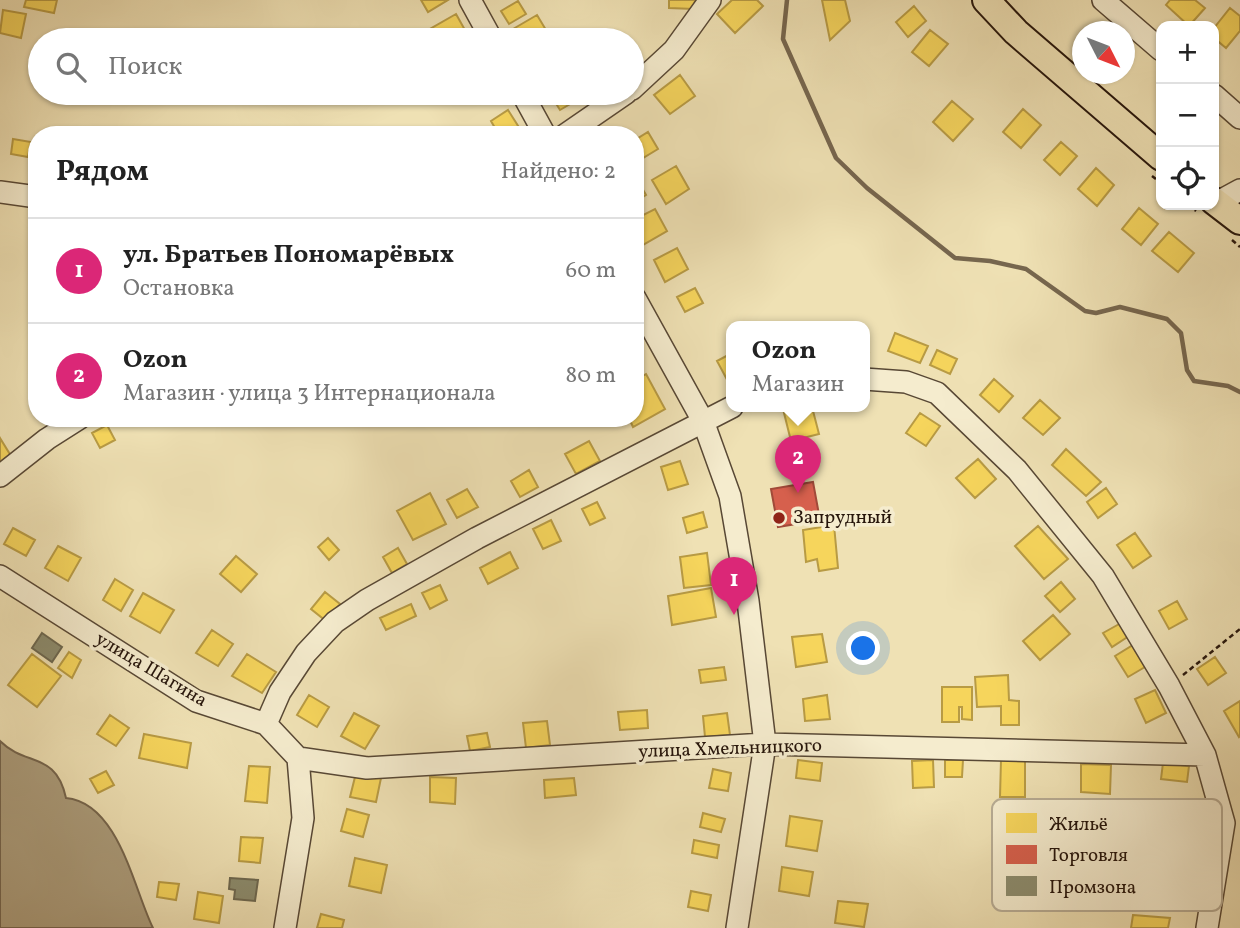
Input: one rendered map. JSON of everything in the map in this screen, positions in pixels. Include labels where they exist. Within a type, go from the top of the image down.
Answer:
[{"type":"main road","points":[[986,0],[1016,32],[1156,153]]},
{"type":"main road","points":[[1219,205],[1240,221]]},
{"type":"street","points":[[470,0],[485,28]]},
{"type":"street","points":[[644,78],[674,50],[710,0]]},
{"type":"street","points":[[1103,0],[1156,46]]},
{"type":"street","points":[[1219,99],[1240,118]]},
{"type":"street","points":[[529,105],[540,126]]},
{"type":"street","points":[[578,126],[609,105]]},
{"type":"street","points":[[1219,200],[1240,190]]},
{"type":"street","points":[[0,192],[28,196]]},
{"type":"street","points":[[644,314],[703,421],[730,496],[748,601],[765,744],[737,928]]},
{"type":"street","points":[[870,379],[906,382],[937,393],[971,423],[1040,497],[1103,576],[1169,686],[1205,755],[1217,799]]},
{"type":"street","points":[[266,724],[280,692],[306,653],[335,622],[356,607],[477,538],[726,410]]},
{"type":"street","points":[[0,476],[66,427]]},
{"type":"street","name":"улица Шагина","points":[[0,576],[195,701],[266,724],[298,758]]},
{"type":"street","name":"улица Хмельницкого","points":[[298,758],[367,768],[765,744],[1205,755]]},
{"type":"street","points":[[285,928],[303,818],[298,758]]},
{"type":"street","points":[[1222,815],[1222,834]]},
{"type":"path","points":[[1169,686],[1240,629]]},
{"type":"shaded area","points":[[0,741],[10,749],[48,766],[61,783],[66,798],[84,803],[99,815],[112,831],[122,851],[153,928],[0,928]]},
{"type":"building: Жильё","points":[[26,0],[57,0],[54,13],[24,7]]},
{"type":"building: Жильё","points":[[421,0],[448,0],[428,12]]},
{"type":"building: Жильё","points":[[669,0],[695,0],[694,9],[669,8]]},
{"type":"building: Жильё","points":[[732,0],[757,0],[763,6],[735,33],[717,14]]},
{"type":"building: Жильё","points":[[822,0],[845,0],[850,21],[830,40]]},
{"type":"building: Жильё","points":[[1170,0],[1195,0],[1205,8],[1193,21],[1184,21],[1166,5]]},
{"type":"building: Жильё","points":[[518,1],[526,14],[509,24],[501,11]]},
{"type":"building: Жильё","points":[[914,6],[926,21],[908,37],[896,22]]},
{"type":"building: Жильё","points":[[1230,8],[1240,16],[1240,31],[1226,48],[1219,42],[1219,22]]},
{"type":"building: Жильё","points":[[3,10],[26,14],[21,38],[0,33]]},
{"type":"building: Жильё","points":[[456,14],[464,28],[432,28]]},
{"type":"building: Жильё","points":[[537,15],[545,28],[515,28]]},
{"type":"building: Жильё","points":[[930,30],[948,44],[929,66],[912,52]]},
{"type":"building: Жильё","points":[[680,75],[695,96],[670,114],[654,95]]},
{"type":"building: Жильё","points":[[952,101],[973,119],[953,141],[933,122]]},
{"type":"building: Жильё","points":[[1023,109],[1041,125],[1021,148],[1003,132]]},
{"type":"building: Жильё","points":[[508,110],[518,126],[494,126],[491,121]]},
{"type":"building: Жильё","points":[[648,132],[658,149],[644,157],[644,134]]},
{"type":"building: Жильё","points":[[13,139],[28,142],[28,157],[11,154]]},
{"type":"building: Жильё","points":[[1061,142],[1077,156],[1060,175],[1044,160]]},
{"type":"building: Жильё","points":[[676,166],[689,189],[666,204],[652,180]]},
{"type":"building: Жильё","points":[[1096,168],[1114,185],[1097,206],[1078,189]]},
{"type":"building: Жильё","points":[[1139,208],[1158,224],[1141,245],[1122,229]]},
{"type":"building: Жильё","points":[[655,209],[667,231],[644,244],[644,214]]},
{"type":"building: Жильё","points":[[1169,232],[1194,253],[1178,272],[1152,251]]},
{"type":"building: Жильё","points":[[677,248],[688,269],[665,282],[654,260]]},
{"type":"building: Жильё","points":[[695,288],[703,303],[685,312],[677,297]]},
{"type":"building: Жильё","points":[[895,333],[928,346],[920,363],[888,351]]},
{"type":"building: Жильё","points":[[937,350],[957,359],[950,374],[930,365]]},
{"type":"building: Жильё","points":[[726,356],[726,378],[717,361]]},
{"type":"building: Жильё","points":[[646,374],[665,409],[644,421]]},
{"type":"building: Жильё","points":[[994,379],[1013,396],[999,412],[980,395]]},
{"type":"building: Жильё","points":[[1040,400],[1060,418],[1043,435],[1023,418]]},
{"type":"building: Жильё","points":[[784,412],[813,412],[819,434],[791,441]]},
{"type":"building: Жильё","points":[[920,413],[940,426],[926,446],[906,433]]},
{"type":"building: Жильё","points":[[108,427],[115,440],[100,448],[92,433]]},
{"type":"building: Жильё","points":[[0,438],[11,456],[0,462]]},
{"type":"building: Жильё","points":[[589,441],[600,461],[576,474],[565,454]]},
{"type":"building: Жильё","points":[[1066,449],[1101,482],[1086,496],[1052,465]]},
{"type":"building: Жильё","points":[[978,459],[996,479],[975,498],[956,478]]},
{"type":"building: Жильё","points":[[680,461],[688,484],[668,490],[661,467]]},
{"type":"building: Жильё","points":[[529,470],[538,487],[520,497],[511,481]]},
{"type":"building: Жильё","points":[[1106,488],[1117,504],[1098,518],[1087,502]]},
{"type":"building: Жильё","points":[[467,489],[478,507],[457,518],[447,500]]},
{"type":"building: Жильё","points":[[430,493],[446,524],[413,540],[397,511]]},
{"type":"building: Жильё","points":[[597,502],[605,518],[590,525],[582,509]]},
{"type":"building: Жильё","points":[[703,512],[707,527],[687,533],[683,518]]},
{"type":"building: Жильё","points":[[551,520],[561,541],[543,549],[533,529]]},
{"type":"building: Жильё","points":[[834,525],[838,568],[819,571],[817,559],[806,562],[803,530]]},
{"type":"building: Жильё","points":[[1038,526],[1068,559],[1044,579],[1015,546]]},
{"type":"building: Жильё","points":[[13,528],[35,540],[26,556],[4,544]]},
{"type":"building: Жильё","points":[[1135,533],[1151,556],[1133,568],[1117,545]]},
{"type":"building: Жильё","points":[[328,538],[339,550],[329,560],[318,547]]},
{"type":"building: Жильё","points":[[58,546],[81,558],[68,581],[45,568]]},
{"type":"building: Жильё","points":[[398,548],[407,564],[392,573],[383,557]]},
{"type":"building: Жильё","points":[[510,552],[518,568],[488,584],[480,568]]},
{"type":"building: Жильё","points":[[707,553],[711,585],[684,588],[680,557]]},
{"type":"building: Жильё","points":[[236,556],[257,574],[241,592],[220,574]]},
{"type":"building: Жильё","points":[[115,579],[133,590],[121,611],[103,600]]},
{"type":"building: Жильё","points":[[1061,582],[1075,599],[1060,612],[1045,596]]},
{"type":"building: Жильё","points":[[440,585],[447,600],[430,609],[422,593]]},
{"type":"building: Жильё","points":[[711,588],[716,617],[672,625],[668,596]]},
{"type":"building: Жильё","points":[[325,592],[340,604],[326,621],[311,609]]},
{"type":"building: Жильё","points":[[143,593],[174,610],[160,633],[130,616]]},
{"type":"building: Жильё","points":[[1177,601],[1187,619],[1169,629],[1159,611]]},
{"type":"building: Жильё","points":[[411,604],[416,616],[386,630],[380,618]]},
{"type":"building: Жильё","points":[[1053,615],[1070,634],[1040,660],[1023,641]]},
{"type":"building: Жильё","points":[[1121,623],[1129,636],[1112,647],[1103,633]]},
{"type":"building: Жильё","points":[[212,630],[233,644],[218,666],[196,653]]},
{"type":"building: Жильё","points":[[822,634],[827,662],[796,667],[792,637]]},
{"type":"building: Жильё","points":[[1133,645],[1145,667],[1128,677],[1115,656]]},
{"type":"building: Жильё","points":[[69,652],[81,660],[72,678],[58,668]]},
{"type":"building: Жильё","points":[[32,654],[61,676],[37,707],[8,685]]},
{"type":"building: Жильё","points":[[247,654],[276,672],[262,693],[232,676]]},
{"type":"building: Жильё","points":[[1215,657],[1226,673],[1208,685],[1197,669]]},
{"type":"building: Жильё","points":[[724,667],[726,680],[701,683],[699,670]]},
{"type":"building: Жильё","points":[[1008,675],[1009,700],[1019,701],[1019,725],[1001,725],[1001,706],[977,707],[975,677]]},
{"type":"building: Жильё","points":[[942,687],[972,687],[972,720],[962,719],[962,707],[959,707],[959,722],[942,722]]},
{"type":"building: Жильё","points":[[1155,690],[1166,713],[1146,723],[1135,699]]},
{"type":"building: Жильё","points":[[309,695],[329,707],[317,727],[297,715]]},
{"type":"building: Жильё","points":[[827,695],[830,719],[805,721],[803,699]]},
{"type":"building: Жильё","points":[[1240,701],[1240,736],[1239,737],[1224,711]]},
{"type":"building: Жильё","points":[[647,710],[648,728],[620,730],[618,712]]},
{"type":"building: Жильё","points":[[354,713],[379,726],[365,749],[341,736]]},
{"type":"building: Жильё","points":[[727,713],[730,735],[705,737],[703,716]]},
{"type":"building: Жильё","points":[[110,715],[129,728],[116,746],[97,734]]},
{"type":"building: Жильё","points":[[547,721],[550,745],[526,748],[523,723]]},
{"type":"building: Жильё","points":[[487,733],[490,747],[470,751],[467,736]]},
{"type":"building: Жильё","points":[[144,734],[191,743],[187,768],[139,758]]},
{"type":"building: Жильё","points":[[798,760],[822,763],[820,781],[796,778]]},
{"type":"building: Жильё","points":[[933,760],[934,787],[913,788],[912,761]]},
{"type":"building: Жильё","points":[[945,760],[963,760],[962,777],[945,777]]},
{"type":"building: Жильё","points":[[1001,760],[1025,760],[1025,797],[1000,797]]},
{"type":"building: Жильё","points":[[1163,763],[1189,766],[1187,782],[1161,779]]},
{"type":"building: Жильё","points":[[1081,764],[1111,765],[1110,794],[1081,792]]},
{"type":"building: Жильё","points":[[249,766],[270,767],[267,803],[245,801]]},
{"type":"building: Жильё","points":[[713,769],[731,773],[728,791],[709,788]]},
{"type":"building: Жильё","points":[[106,771],[114,785],[98,793],[90,779]]},
{"type":"building: Жильё","points":[[356,773],[381,778],[376,802],[350,797]]},
{"type":"building: Жильё","points":[[430,777],[456,778],[455,804],[430,802]]},
{"type":"building: Жильё","points":[[574,778],[576,795],[545,798],[544,780]]},
{"type":"building: Жильё","points":[[347,809],[369,815],[363,837],[341,831]]},
{"type":"building: Жильё","points":[[703,813],[725,819],[721,832],[700,827]]},
{"type":"building: Жильё","points":[[790,816],[822,821],[817,851],[786,846]]},
{"type":"building: Жильё","points":[[241,837],[263,838],[260,863],[239,861]]},
{"type":"building: Жильё","points":[[694,840],[719,845],[717,858],[692,853]]},
{"type":"building: Жильё","points":[[355,858],[387,865],[381,893],[349,886]]},
{"type":"building: Жильё","points":[[782,867],[813,872],[809,896],[779,891]]},
{"type":"building: Жильё","points":[[159,882],[179,884],[176,900],[157,897]]},
{"type":"building: Жильё","points":[[691,891],[711,895],[708,911],[688,907]]},
{"type":"building: Жильё","points":[[198,892],[223,896],[219,923],[194,919]]},
{"type":"building: Жильё","points":[[838,901],[868,904],[864,927],[835,923]]},
{"type":"building: Жильё","points":[[321,914],[344,920],[342,928],[317,928]]},
{"type":"building: Жильё","points":[[1133,915],[1170,918],[1168,928],[1131,928]]},
{"type":"building: Торговля","points":[[813,482],[820,520],[778,527],[771,489]]},
{"type":"building: Промзона","points":[[42,633],[62,647],[52,662],[32,648]]},
{"type":"building: Промзона","points":[[230,878],[258,880],[255,901],[234,899],[235,890],[229,889]]},
{"type":"waterway","points":[[787,0],[783,39],[836,158],[867,188],[955,258],[990,261],[1026,269],[1085,311],[1096,313],[1120,307],[1167,319],[1181,333],[1187,370],[1194,381],[1228,386],[1240,392]]},
{"type":"place","name":"Ozon","points":[[798,493]]},
{"type":"place","name":"Запрудный","points":[[779,518]]},
{"type":"place","name":"ул. Братьев Пономарёвых","points":[[734,615]]}]
